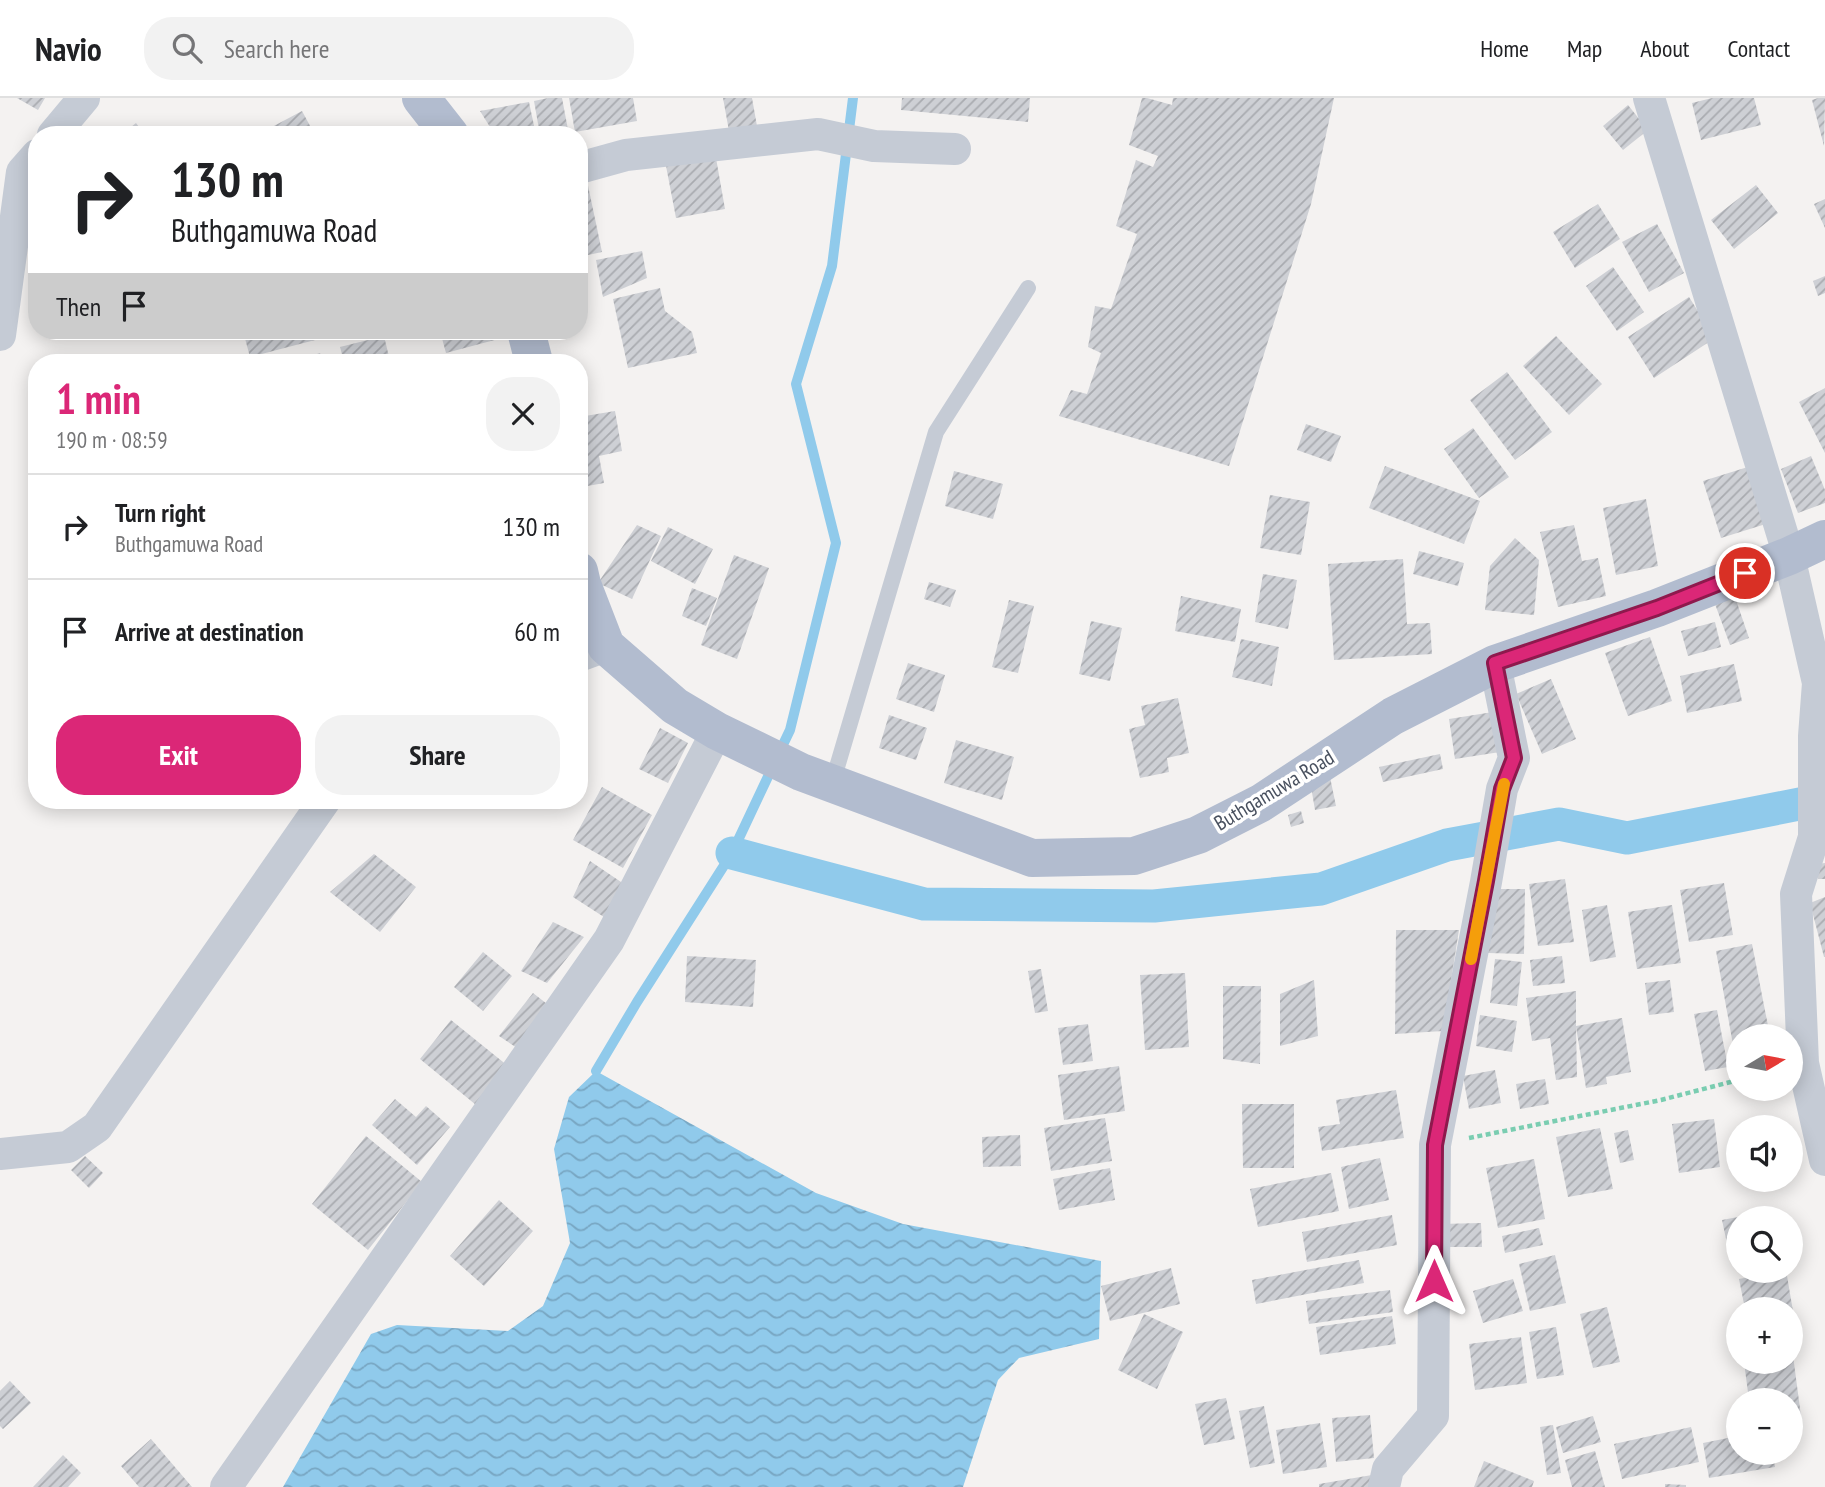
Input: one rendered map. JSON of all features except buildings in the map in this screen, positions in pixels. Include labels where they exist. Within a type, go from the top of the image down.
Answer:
[{"type":"main road","points":[[421,98],[443,126]]},
{"type":"main road","name":"Buthgamuwa Road","points":[[588,624],[592,651],[717,731],[816,778],[1032,858],[1134,856],[1198,835],[1261,803],[1393,716],[1495,663],[1657,608],[1825,539]]},
{"type":"street","points":[[61,126],[84,98]]},
{"type":"street","points":[[1649,98],[1788,556],[1818,683],[1814,736],[1814,837],[1796,894],[1803,1063],[1825,1160]]},
{"type":"street","points":[[588,166],[626,155],[817,134],[874,146],[955,149]]},
{"type":"street","points":[[0,335],[22,172],[28,165]]},
{"type":"street","points":[[1384,1487],[1388,1469],[1433,1416],[1435,1145],[1502,789],[1514,758],[1495,663]]},
{"type":"street","points":[[226,1487],[609,940],[717,731]]},
{"type":"street","points":[[0,1154],[68,1147],[97,1127],[319,809]]},
{"type":"lane","points":[[816,778],[936,432],[1028,288]]},
{"type":"path","points":[[1435,1145],[1661,1100],[1726,1083]]},
{"type":"water","points":[[596,1071],[816,1193],[903,1224],[1101,1261],[1099,1339],[1019,1358],[998,1380],[963,1487],[283,1487],[371,1334],[397,1325],[508,1331],[543,1306],[570,1243],[554,1149],[569,1097]]},
{"type":"waterway","points":[[779,753],[790,730],[836,543],[796,384],[832,266],[853,98]]},
{"type":"waterway","points":[[596,1071],[732,853],[773,766]]},
{"type":"waterway","points":[[732,853],[924,904],[1154,906],[1321,889],[1447,845],[1559,824],[1627,838],[1825,799]]},
{"type":"slow traffic","points":[[1471,959],[1504,784]]},
{"type":"route","points":[[1434,1281],[1435,1145],[1502,789],[1514,758],[1495,663],[1657,608],[1745,573]]}]
